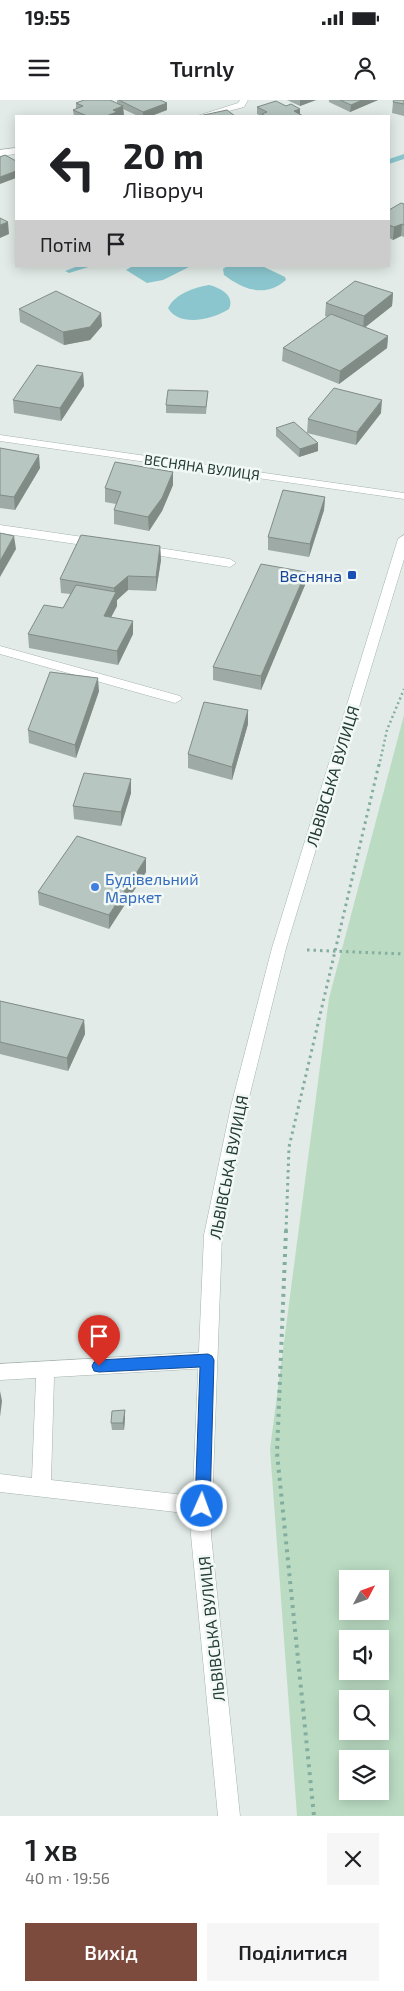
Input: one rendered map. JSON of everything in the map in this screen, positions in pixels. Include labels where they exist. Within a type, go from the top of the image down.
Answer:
[{"type":"main road","points":[[205,115],[241,105],[244,100]]},
{"type":"main road","points":[[0,153],[15,151]]},
{"type":"main road","name":"ВЕСНЯНА ВУЛИЦЯ","points":[[0,438],[404,496]]},
{"type":"main road","points":[[0,529],[105,544]]},
{"type":"main road","name":"ЛЬВІВСЬКА ВУЛИЦЯ","points":[[229,1816],[202,1535],[213,1235],[239,1106],[279,948],[404,539]]},
{"type":"main road","points":[[124,547],[230,563]]},
{"type":"main road","points":[[0,650],[175,699]]},
{"type":"main road","points":[[0,1372],[208,1360]]},
{"type":"main road","points":[[41,1488],[45,1369]]},
{"type":"main road","points":[[0,1483],[202,1506]]},
{"type":"path","points":[[314,1816],[277,1453],[289,1147],[387,730],[404,689]]},
{"type":"path","points":[[279,948],[334,953],[404,954]]},
{"type":"green space","points":[[404,715],[404,1816],[297,1816],[270,1449],[329,998]]},
{"type":"water","points":[[131,267],[189,267],[163,280],[147,283],[126,270]]},
{"type":"water","points":[[226,267],[264,267],[285,277],[286,280],[270,289],[255,290],[239,285],[224,275],[223,269]]},
{"type":"water","points":[[209,285],[222,290],[230,300],[229,309],[223,313],[197,320],[188,320],[173,314],[168,308],[180,295],[198,287]]},
{"type":"building","points":[[84,100],[110,100],[123,106],[113,110],[117,112],[109,115],[85,115],[73,110],[83,106],[76,103]]},
{"type":"building","points":[[119,100],[160,100],[167,103],[143,112]]},
{"type":"building","points":[[340,100],[362,100],[351,105]]},
{"type":"building","points":[[394,100],[404,100],[404,104],[393,102]]},
{"type":"building","points":[[276,101],[286,106],[291,104],[300,109],[294,111],[301,115],[264,115],[262,114],[267,112],[257,107]]},
{"type":"building","points":[[227,110],[234,115],[204,115]]},
{"type":"building","points":[[5,155],[15,160],[15,171],[0,177],[0,157]]},
{"type":"building","points":[[401,203],[404,204],[404,225],[394,227],[390,225],[390,209]]},
{"type":"building","points":[[0,218],[8,222],[0,225]]},
{"type":"building","points":[[355,281],[393,293],[364,316],[326,303]]},
{"type":"building","points":[[56,291],[101,313],[90,327],[63,332],[19,309]]},
{"type":"building","points":[[331,314],[388,336],[340,371],[283,348]]},
{"type":"building","points":[[37,365],[83,373],[60,408],[13,400]]},
{"type":"building","points":[[334,388],[382,400],[357,432],[308,419]]},
{"type":"building","points":[[168,390],[208,391],[206,407],[166,405]]},
{"type":"building","points":[[294,422],[318,443],[300,449],[276,428]]},
{"type":"building","points":[[0,448],[39,455],[14,497],[0,495]]},
{"type":"building","points":[[115,462],[173,472],[162,498],[148,517],[114,510],[121,492],[105,488]]},
{"type":"building","points":[[283,490],[325,497],[310,544],[268,537]]},
{"type":"building","points":[[0,533],[14,536],[0,561]]},
{"type":"building","points":[[81,535],[160,546],[156,577],[128,576],[114,588],[60,579]]},
{"type":"building","points":[[261,564],[306,572],[261,676],[213,667]]},
{"type":"building","points":[[76,585],[116,592],[104,616],[133,621],[117,651],[28,634],[44,605],[63,608]]},
{"type":"building","points":[[50,672],[98,678],[75,745],[28,730]]},
{"type":"building","points":[[204,702],[248,710],[232,767],[188,754]]},
{"type":"building","points":[[84,773],[131,779],[121,812],[73,806]]},
{"type":"building","points":[[77,836],[146,858],[109,915],[38,892]]},
{"type":"building","points":[[0,1001],[84,1020],[67,1058],[0,1042]]},
{"type":"building","points":[[125,1410],[123,1423],[111,1423],[112,1411]]},
{"type":"waterway","points":[[390,162],[404,156]]},
{"type":"waterway","points":[[69,271],[84,267]]},
{"type":"place","name":"Весняна","points":[[352,575]]},
{"type":"place","name":"Будівельний Маркет","points":[[95,887]]},
{"type":"route","points":[[99,1366],[208,1360],[202,1506]]}]
